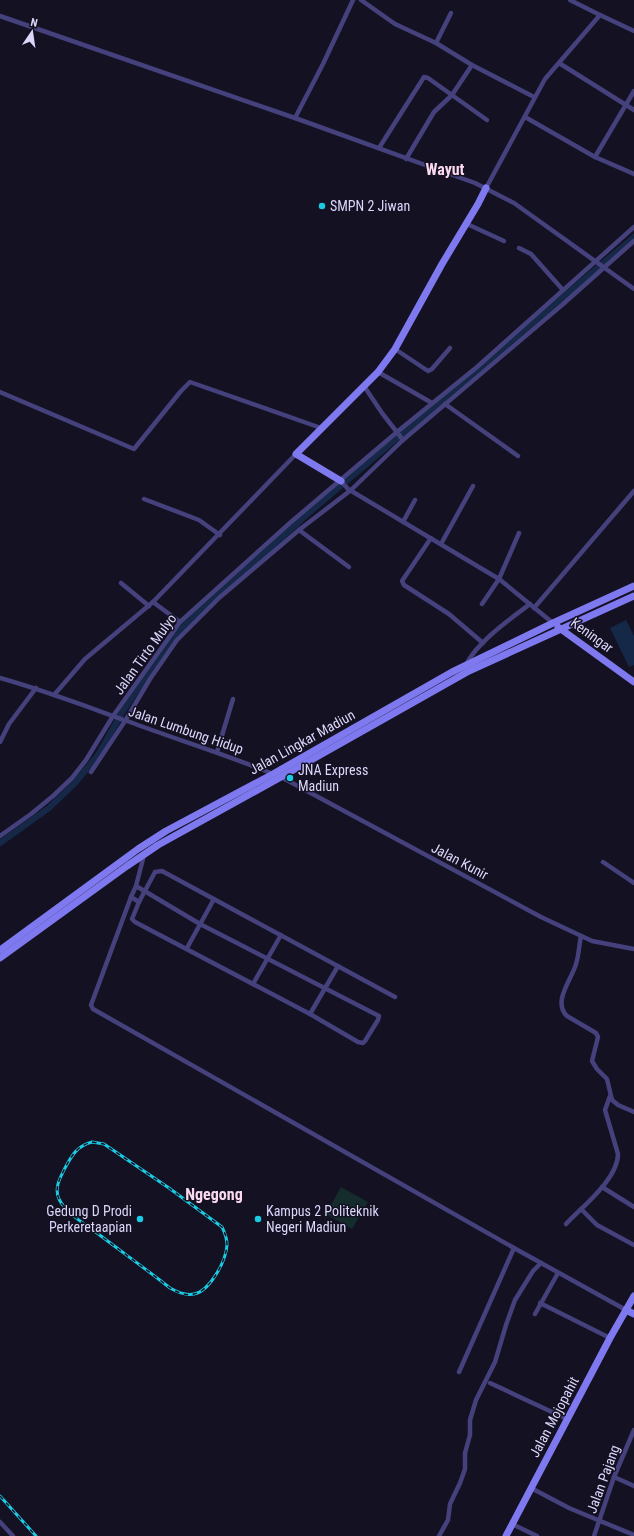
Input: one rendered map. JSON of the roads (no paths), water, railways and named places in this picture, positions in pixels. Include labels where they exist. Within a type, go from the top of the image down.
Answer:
[{"type":"main road","points":[[340,481],[296,454],[378,372],[395,349],[486,188]]},
{"type":"main road","name":"Jalan Lingkar Madiun","points":[[0,950],[147,843],[166,831],[467,668],[553,623],[634,586]]},
{"type":"main road","name":"Jalan Lingkar Madiun","points":[[0,958],[158,845],[281,778],[467,668],[634,596]]},
{"type":"main road","name":"Keningar","points":[[553,623],[634,682]]},
{"type":"main road","name":"Jalan Mojopahit","points":[[506,1536],[610,1338],[634,1296]]},
{"type":"main road","points":[[626,1310],[634,1314]]},
{"type":"street","points":[[295,118],[323,64],[353,0]]},
{"type":"street","points":[[361,0],[395,24],[436,43],[472,65],[534,98]]},
{"type":"street","points":[[570,0],[634,31]]},
{"type":"street","points":[[436,43],[451,13]]},
{"type":"street","points":[[486,188],[545,79],[600,15]]},
{"type":"street","points":[[0,16],[295,118],[475,183],[514,203],[604,266],[634,289]]},
{"type":"street","points":[[559,63],[634,110]]},
{"type":"street","points":[[406,159],[434,112],[452,95],[472,65]]},
{"type":"street","points":[[378,148],[424,77],[428,78],[487,120]]},
{"type":"street","points":[[595,157],[634,91]]},
{"type":"street","points":[[525,117],[595,157],[634,174]]},
{"type":"street","points":[[467,224],[504,241]]},
{"type":"street","name":"Jalan Tirto Mulyo","points":[[0,836],[32,814],[72,778],[180,622],[205,598],[340,481],[477,366],[634,227]]},
{"type":"street","points":[[91,772],[177,640],[219,598],[299,530],[350,490],[403,439],[446,404],[634,241]]},
{"type":"street","points":[[520,248],[531,254],[563,290]]},
{"type":"street","points":[[395,349],[428,371],[432,369],[450,348]]},
{"type":"street","points":[[378,372],[432,403]]},
{"type":"street","points":[[0,392],[134,449],[181,390],[190,382],[321,428]]},
{"type":"street","points":[[364,386],[382,413],[403,439]]},
{"type":"street","points":[[446,404],[518,456]]},
{"type":"street","points":[[54,695],[85,658],[149,606],[220,535],[243,508],[296,454]]},
{"type":"street","points":[[340,481],[350,490],[500,579],[553,623]]},
{"type":"street","points":[[440,544],[473,486]]},
{"type":"street","points":[[534,608],[634,492]]},
{"type":"street","points":[[144,499],[199,520],[220,535]]},
{"type":"street","points":[[403,522],[415,500]]},
{"type":"street","points":[[299,530],[349,568]]},
{"type":"street","points":[[482,604],[500,579],[519,533]]},
{"type":"street","points":[[430,538],[402,581],[404,585],[449,614],[483,643]]},
{"type":"street","points":[[121,583],[149,606]]},
{"type":"street","points":[[153,602],[180,622]]},
{"type":"street","points":[[467,668],[472,654],[514,616],[530,604]]},
{"type":"street","name":"Jalan Lumbung Hidup","points":[[0,678],[36,688],[114,717],[217,752],[273,774]]},
{"type":"street","points":[[0,742],[9,724],[36,688]]},
{"type":"street","points":[[217,752],[233,699]]},
{"type":"street","name":"Jalan Kunir","points":[[281,778],[541,917],[598,943],[634,949]]},
{"type":"street","points":[[0,829],[5,833]]},
{"type":"street","points":[[144,854],[136,886],[90,1005],[93,1009],[626,1310]]},
{"type":"street","points":[[603,862],[634,883]]},
{"type":"street","points":[[136,886],[144,891],[200,924],[379,1016],[365,1041],[361,1043],[310,1014],[134,921],[132,916],[144,891],[155,872],[162,871],[394,997]]},
{"type":"street","points":[[131,897],[139,902]]},
{"type":"street","points":[[187,948],[214,899]]},
{"type":"street","points":[[253,984],[281,935]]},
{"type":"street","points":[[581,936],[576,964],[563,994],[561,1007],[566,1016],[596,1033],[598,1037],[592,1061],[597,1069],[607,1079],[610,1096],[614,1103],[634,1112]]},
{"type":"street","points":[[310,1014],[338,966]]},
{"type":"street","points":[[566,1224],[602,1187],[618,1161],[618,1154],[605,1110],[610,1096]]},
{"type":"street","points":[[602,1187],[634,1207]]},
{"type":"street","points":[[581,1209],[597,1225],[634,1245]]},
{"type":"street","points":[[459,1372],[514,1248]]},
{"type":"street","points":[[439,1536],[448,1520],[450,1504],[465,1469],[466,1453],[470,1435],[470,1420],[476,1400],[496,1362],[506,1325],[515,1300],[533,1271],[541,1263]]},
{"type":"street","points":[[535,1314],[558,1272]]},
{"type":"street","points":[[540,1303],[610,1338]]},
{"type":"street","points":[[490,1383],[567,1419]]},
{"type":"street","name":"Jalan Pajang","points":[[594,1536],[614,1477],[633,1436],[634,1430]]},
{"type":"street","points":[[614,1477],[634,1486]]},
{"type":"street","points":[[531,1488],[600,1521],[634,1535]]},
{"type":"street","points":[[0,1522],[14,1536]]},
{"type":"street","points":[[512,1524],[537,1536]]},
{"type":"water","points":[[626,620],[634,636],[634,665],[629,667],[610,628]]},
{"type":"waterway","points":[[297,523],[634,237]]},
{"type":"waterway","points":[[0,843],[49,808],[75,783],[98,755],[123,711],[177,633],[300,521]]},
{"type":"railway","points":[[92,1142],[104,1144],[169,1188],[222,1227],[227,1242],[224,1259],[211,1281],[200,1292],[194,1294],[184,1294],[170,1288],[76,1218],[62,1204],[57,1191],[61,1176],[70,1159],[76,1152],[82,1146],[92,1142]]},
{"type":"railway","points":[[0,1496],[36,1536]]},
{"type":"place","name":"SMPN 2 Jiwan","points":[[322,206]]},
{"type":"place","name":"JNA Express Madiun","points":[[290,778]]},
{"type":"place","name":"Gedung D Prodi Perkeretaapian","points":[[140,1219]]},
{"type":"place","name":"Kampus 2 Politeknik Negeri Madiun","points":[[258,1219]]},
{"type":"district","name":"Wayut","points":[[445,169]]},
{"type":"district","name":"Ngegong","points":[[214,1194]]}]
